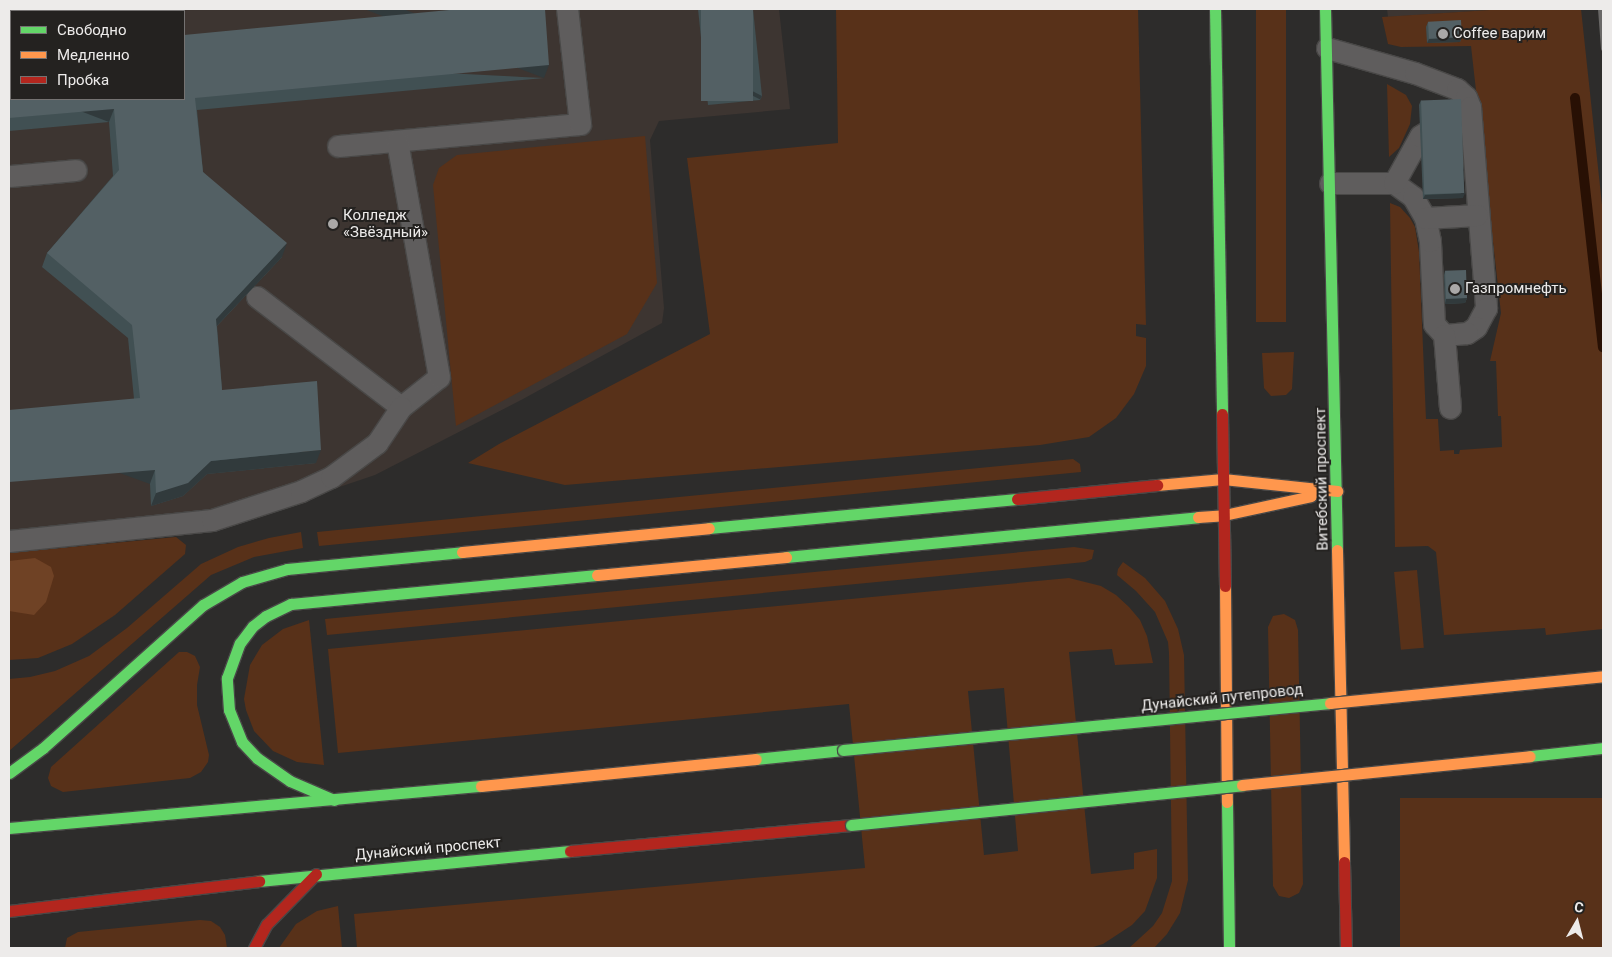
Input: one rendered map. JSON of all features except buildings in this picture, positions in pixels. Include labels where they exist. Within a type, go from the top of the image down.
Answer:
[{"type":"main road","points":[[1215,9],[1229,948]]},
{"type":"main road","name":"Витебский проспект","points":[[1325,9],[1346,948]]},
{"type":"main road","points":[[9,773],[43,748],[204,605],[222,592],[265,574],[313,565],[1223,480],[1337,491]]},
{"type":"main road","points":[[334,800],[290,781],[257,758],[242,742],[228,710],[227,678],[240,643],[253,626],[266,616],[291,604],[1224,515],[1337,491]]},
{"type":"main road","name":"Дунайский путепровод","points":[[334,800],[1603,676]]},
{"type":"main road","name":"Дунайский проспект","points":[[9,911],[316,874],[851,825],[1603,748]]},
{"type":"main road","points":[[9,828],[334,800]]},
{"type":"main road","points":[[254,948],[267,924],[316,874]]},
{"type":"lane","points":[[338,146],[580,124],[567,9]]},
{"type":"lane","points":[[1327,48],[1390,65],[1457,89],[1466,97],[1470,107],[1462,138],[1473,161],[1486,308],[1476,327],[1466,333],[1444,335]]},
{"type":"lane","points":[[1394,183],[1420,136],[1470,107]]},
{"type":"lane","points":[[9,541],[212,520],[301,491],[332,478],[376,444],[401,407],[439,377],[397,142]]},
{"type":"lane","points":[[1394,183],[1431,156]]},
{"type":"lane","points":[[1454,172],[1473,161]]},
{"type":"lane","points":[[9,176],[76,170]]},
{"type":"lane","points":[[1330,183],[1394,183],[1421,192],[1430,241],[1434,324],[1444,335],[1450,408]]},
{"type":"lane","points":[[1425,218],[1477,215]]},
{"type":"lane","points":[[257,297],[401,407]]},
{"type":"shaded area","name":"Колледж «Звёздный»","points":[[9,9],[779,9],[790,109],[659,121],[650,140],[664,308],[662,323],[523,399],[375,475],[203,533],[9,551]]},
{"type":"shaded area","points":[[836,9],[1138,9],[1146,325],[1136,324],[1136,336],[1146,338],[1146,366],[1134,394],[1116,418],[1089,437],[1040,445],[565,485],[468,463],[499,444],[710,334],[687,158],[838,143]]},
{"type":"shaded area","points":[[1256,9],[1286,9],[1286,322],[1256,322]]},
{"type":"shaded area","points":[[1387,9],[1505,9],[1388,17]]},
{"type":"shaded area","points":[[1505,9],[1581,9],[1603,214],[1603,629],[1546,635],[1545,628],[1444,635],[1436,552],[1428,546],[1395,547],[1390,203],[1400,207],[1415,227],[1419,252],[1426,419],[1438,419],[1440,451],[1454,450],[1454,454],[1459,454],[1460,450],[1502,447],[1501,416],[1498,416],[1496,361],[1490,361],[1501,313],[1471,46],[1401,47],[1388,44],[1382,17]]},
{"type":"shaded area","points":[[1387,84],[1406,95],[1412,106],[1410,124],[1399,148],[1389,157]]},
{"type":"shaded area","points":[[645,136],[657,283],[627,334],[456,426],[433,185],[439,168],[457,155]]},
{"type":"shaded area","points":[[1294,352],[1292,389],[1286,395],[1271,396],[1264,388],[1262,353]]},
{"type":"shaded area","points":[[1073,459],[1080,464],[1081,472],[319,546],[317,532]]},
{"type":"shaded area","points":[[301,532],[303,548],[254,557],[211,575],[9,751],[9,679],[30,677],[55,671],[89,656],[127,628],[201,564],[238,547],[269,538]]},
{"type":"shaded area","points":[[176,537],[186,545],[185,554],[115,615],[72,644],[38,658],[9,660],[9,553]]},
{"type":"shaded area","points":[[1074,547],[1094,550],[1092,559],[1085,562],[327,635],[325,619]]},
{"type":"shaded area","points":[[35,558],[51,567],[54,576],[46,602],[34,615],[9,611],[9,561]]},
{"type":"shaded area","points":[[1123,562],[1145,578],[1165,601],[1178,629],[1184,655],[1188,880],[1180,913],[1167,934],[1154,948],[1129,948],[1153,926],[1162,913],[1172,881],[1169,653],[1168,642],[1155,612],[1136,591],[1117,575],[1118,569]]},
{"type":"shaded area","points":[[1417,570],[1424,648],[1401,650],[1394,572]]},
{"type":"shaded area","points":[[1069,578],[1101,586],[1116,595],[1140,620],[1147,636],[1153,663],[1115,665],[1112,649],[1069,652],[1091,874],[1134,869],[1134,853],[1157,849],[1157,878],[1145,911],[1132,925],[1103,944],[1090,948],[357,948],[354,914],[865,868],[849,704],[338,753],[328,649]],"holes":[[[1004,688],[1018,851],[984,855],[968,691]]]},
{"type":"shaded area","points":[[1284,614],[1295,620],[1298,630],[1303,884],[1299,893],[1289,898],[1279,896],[1273,886],[1268,627],[1273,616]]},
{"type":"shaded area","points":[[309,620],[324,765],[297,762],[273,751],[254,731],[244,699],[250,665],[262,645],[283,629]]},
{"type":"shaded area","points":[[179,652],[187,652],[195,656],[200,667],[197,685],[197,705],[209,755],[208,762],[201,772],[190,778],[63,792],[51,786],[48,778],[51,767]]},
{"type":"shaded area","points":[[1400,798],[1603,798],[1603,948],[1400,948]]},
{"type":"shaded area","points":[[338,906],[342,948],[279,948],[296,924],[317,911]]},
{"type":"shaded area","points":[[200,920],[211,921],[220,927],[225,935],[227,948],[65,948],[67,938],[78,932]]},
{"type":"waterway","points":[[1575,98],[1603,347]]},
{"type":"railway","points":[[1600,9],[1603,49]]},
{"type":"traffic: fast","points":[[1215,9],[1222,414]]},
{"type":"traffic: fast","points":[[1325,9],[1337,550]]},
{"type":"traffic: fast","points":[[709,528],[1017,499]]},
{"type":"traffic: fast","points":[[786,557],[1198,517]]},
{"type":"traffic: fast","points":[[9,773],[43,748],[203,605],[242,582],[287,569],[462,552]]},
{"type":"traffic: fast","points":[[334,800],[290,781],[257,758],[242,742],[229,710],[227,678],[240,643],[253,626],[266,616],[291,604],[597,575]]},
{"type":"traffic: fast","points":[[843,750],[1330,703]]},
{"type":"traffic: fast","points":[[1530,756],[1603,748]]},
{"type":"traffic: fast","points":[[756,759],[843,750]]},
{"type":"traffic: fast","points":[[851,825],[1242,785]]},
{"type":"traffic: fast","points":[[9,828],[481,786]]},
{"type":"traffic: fast","points":[[1227,802],[1229,948]]},
{"type":"traffic: fast","points":[[259,881],[570,851]]},
{"type":"traffic: slow","points":[[1157,485],[1223,479],[1337,491]]},
{"type":"traffic: slow","points":[[1198,517],[1224,515],[1311,496]]},
{"type":"traffic: slow","points":[[462,552],[709,528]]},
{"type":"traffic: slow","points":[[1337,550],[1344,862]]},
{"type":"traffic: slow","points":[[597,575],[786,557]]},
{"type":"traffic: slow","points":[[1225,586],[1227,802]]},
{"type":"traffic: slow","points":[[1330,703],[1603,676]]},
{"type":"traffic: slow","points":[[1242,785],[1530,756]]},
{"type":"traffic: slow","points":[[481,786],[756,759]]},
{"type":"traffic: jam","points":[[1222,414],[1225,586]]},
{"type":"traffic: jam","points":[[1017,499],[1157,485]]},
{"type":"traffic: jam","points":[[570,851],[851,825]]},
{"type":"traffic: jam","points":[[1344,862],[1346,948]]},
{"type":"traffic: jam","points":[[254,948],[267,924],[316,874]]},
{"type":"traffic: jam","points":[[9,911],[259,881]]},
{"type":"place","name":"Coffee варим","points":[[1443,34]]},
{"type":"place","name":"Колледж «Звёздный»","points":[[333,224]]},
{"type":"place","name":"Газпромнефть","points":[[1455,289]]}]
